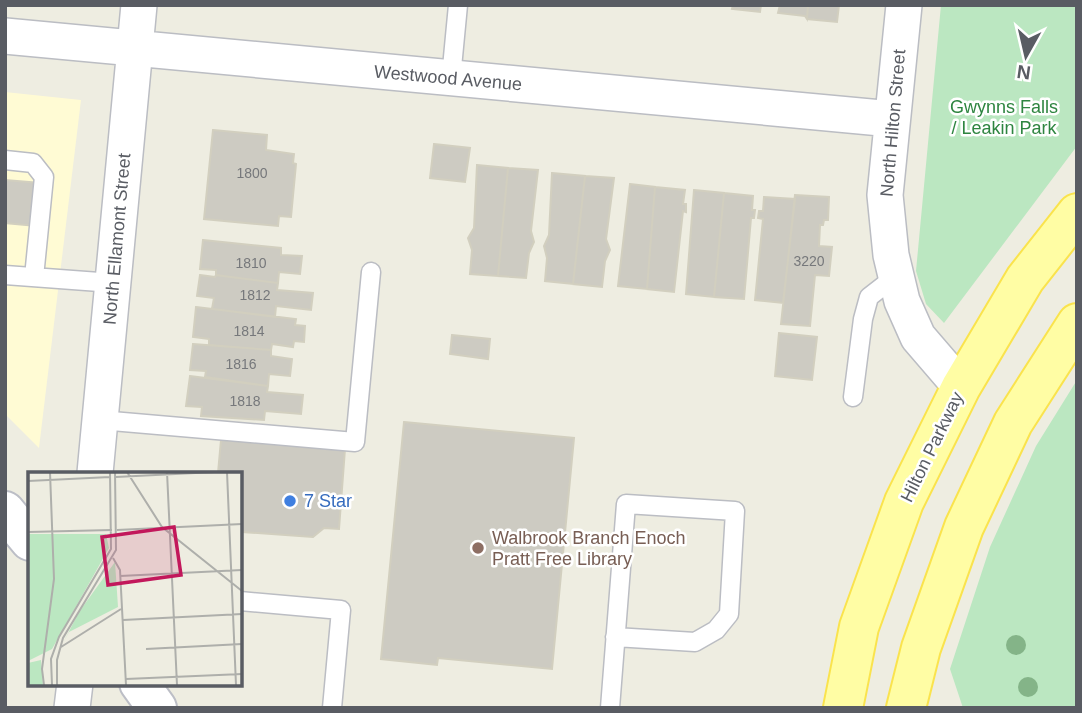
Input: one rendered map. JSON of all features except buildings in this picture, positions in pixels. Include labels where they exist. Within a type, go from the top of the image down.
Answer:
[{"type":"main road","name":"Hilton Parkway","points":[[843,708],[859,627],[904,502],[961,387],[1025,279],[1077,213]]},
{"type":"main road","points":[[906,708],[921,648],[964,527],[1013,423],[1077,323]]},
{"type":"main road","points":[[5,511],[28,539]]},
{"type":"main road","points":[[140,685],[157,708]]},
{"type":"street","name":"North Ellamont Street","points":[[95,472],[139,5]]},
{"type":"street","name":"North Hilton Street","points":[[904,5],[886,195],[891,255],[902,301],[918,337],[961,387]]},
{"type":"street","name":"Westwood Avenue","points":[[5,36],[892,119]]},
{"type":"street","points":[[72,708],[75,685]]},
{"type":"lane","points":[[451,78],[458,5]]},
{"type":"lane","points":[[5,160],[33,163],[44,177],[34,277]]},
{"type":"lane","points":[[100,420],[355,442],[371,272]]},
{"type":"lane","points":[[5,275],[113,283]]},
{"type":"lane","points":[[853,397],[863,319],[869,297],[896,276]]},
{"type":"lane","points":[[610,708],[615,637],[626,504],[735,511],[729,614],[716,631],[695,642],[615,637]]},
{"type":"lane","points":[[242,601],[341,610],[332,708]]},
{"type":"shaded area","points":[[5,92],[81,100],[39,448],[5,414]]},
{"type":"green space","name":"Gwynns Falls / Leakin Park","points":[[941,5],[1077,5],[1077,146],[944,323],[926,304],[916,271]]},
{"type":"green space","points":[[1077,380],[1077,708],[963,708],[950,669],[990,547],[1036,446]]},
{"type":"place","name":"7 Star","points":[[290,501]]},
{"type":"place","name":"Walbrook Branch Enoch Pratt Free Library","points":[[478,548]]}]
